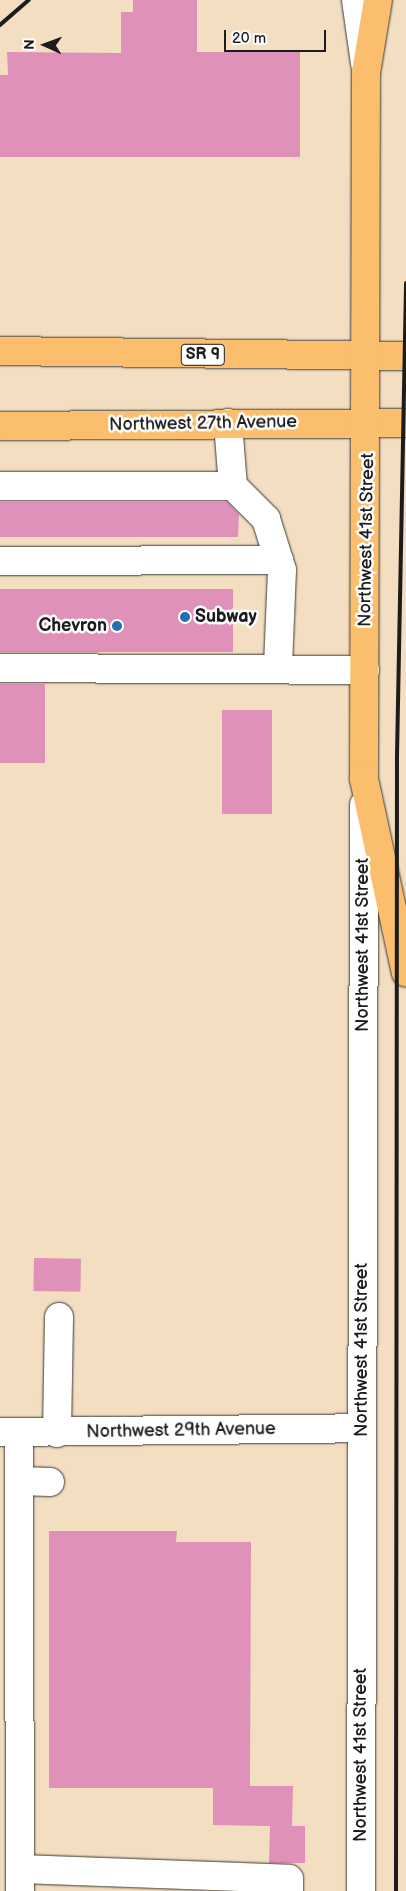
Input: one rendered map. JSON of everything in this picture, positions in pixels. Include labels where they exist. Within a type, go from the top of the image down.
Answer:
[{"type":"main road","points":[[366,72],[378,0]]},
{"type":"main road","name":"Northwest 41st Street","points":[[364,779],[367,423],[364,356],[366,72]]},
{"type":"main road","name":"SR 9","points":[[0,351],[406,356]]},
{"type":"main road","name":"Northwest 27th Avenue","points":[[0,426],[406,422]]},
{"type":"main road","points":[[364,779],[406,973]]},
{"type":"street","name":"Northwest 41st Street","points":[[356,0],[366,72]]},
{"type":"street","points":[[228,424],[233,486],[266,519],[279,560],[278,667]]},
{"type":"street","points":[[0,486],[233,486]]},
{"type":"street","points":[[0,562],[279,560]]},
{"type":"street","points":[[0,668],[278,667],[365,670]]},
{"type":"street","name":"Northwest 41st Street","points":[[361,1891],[364,779]]},
{"type":"street","points":[[57,1433],[58,1317]]},
{"type":"street","name":"Northwest 29th Avenue","points":[[9,1432],[57,1433],[361,1428]]},
{"type":"street","points":[[9,1432],[19,1481],[20,1880],[289,1879],[289,1891]]},
{"type":"street","points":[[19,1481],[50,1482]]},
{"type":"building","points":[[133,0],[197,0],[197,52],[300,52],[300,157],[0,157],[0,75],[8,75],[7,52],[121,53],[121,12],[133,12]]},
{"type":"building","points":[[0,502],[227,502],[239,514],[238,537],[0,537]]},
{"type":"building","name":"Chevron","points":[[0,589],[233,589],[233,652],[0,652]]},
{"type":"building","points":[[0,684],[45,684],[45,763],[0,763]]},
{"type":"building","points":[[222,710],[272,710],[272,814],[222,814]]},
{"type":"building","points":[[34,1258],[81,1259],[80,1292],[33,1291]]},
{"type":"building","points":[[49,1531],[177,1531],[176,1542],[251,1542],[250,1786],[293,1786],[292,1826],[305,1826],[305,1863],[269,1863],[270,1826],[213,1825],[213,1788],[49,1788]]},
{"type":"railway","points":[[0,25],[29,0]]},
{"type":"railway","points":[[396,1891],[397,755],[406,283]]},
{"type":"place","name":"Subway","points":[[185,617]]},
{"type":"place","name":"Chevron","points":[[117,626]]}]
